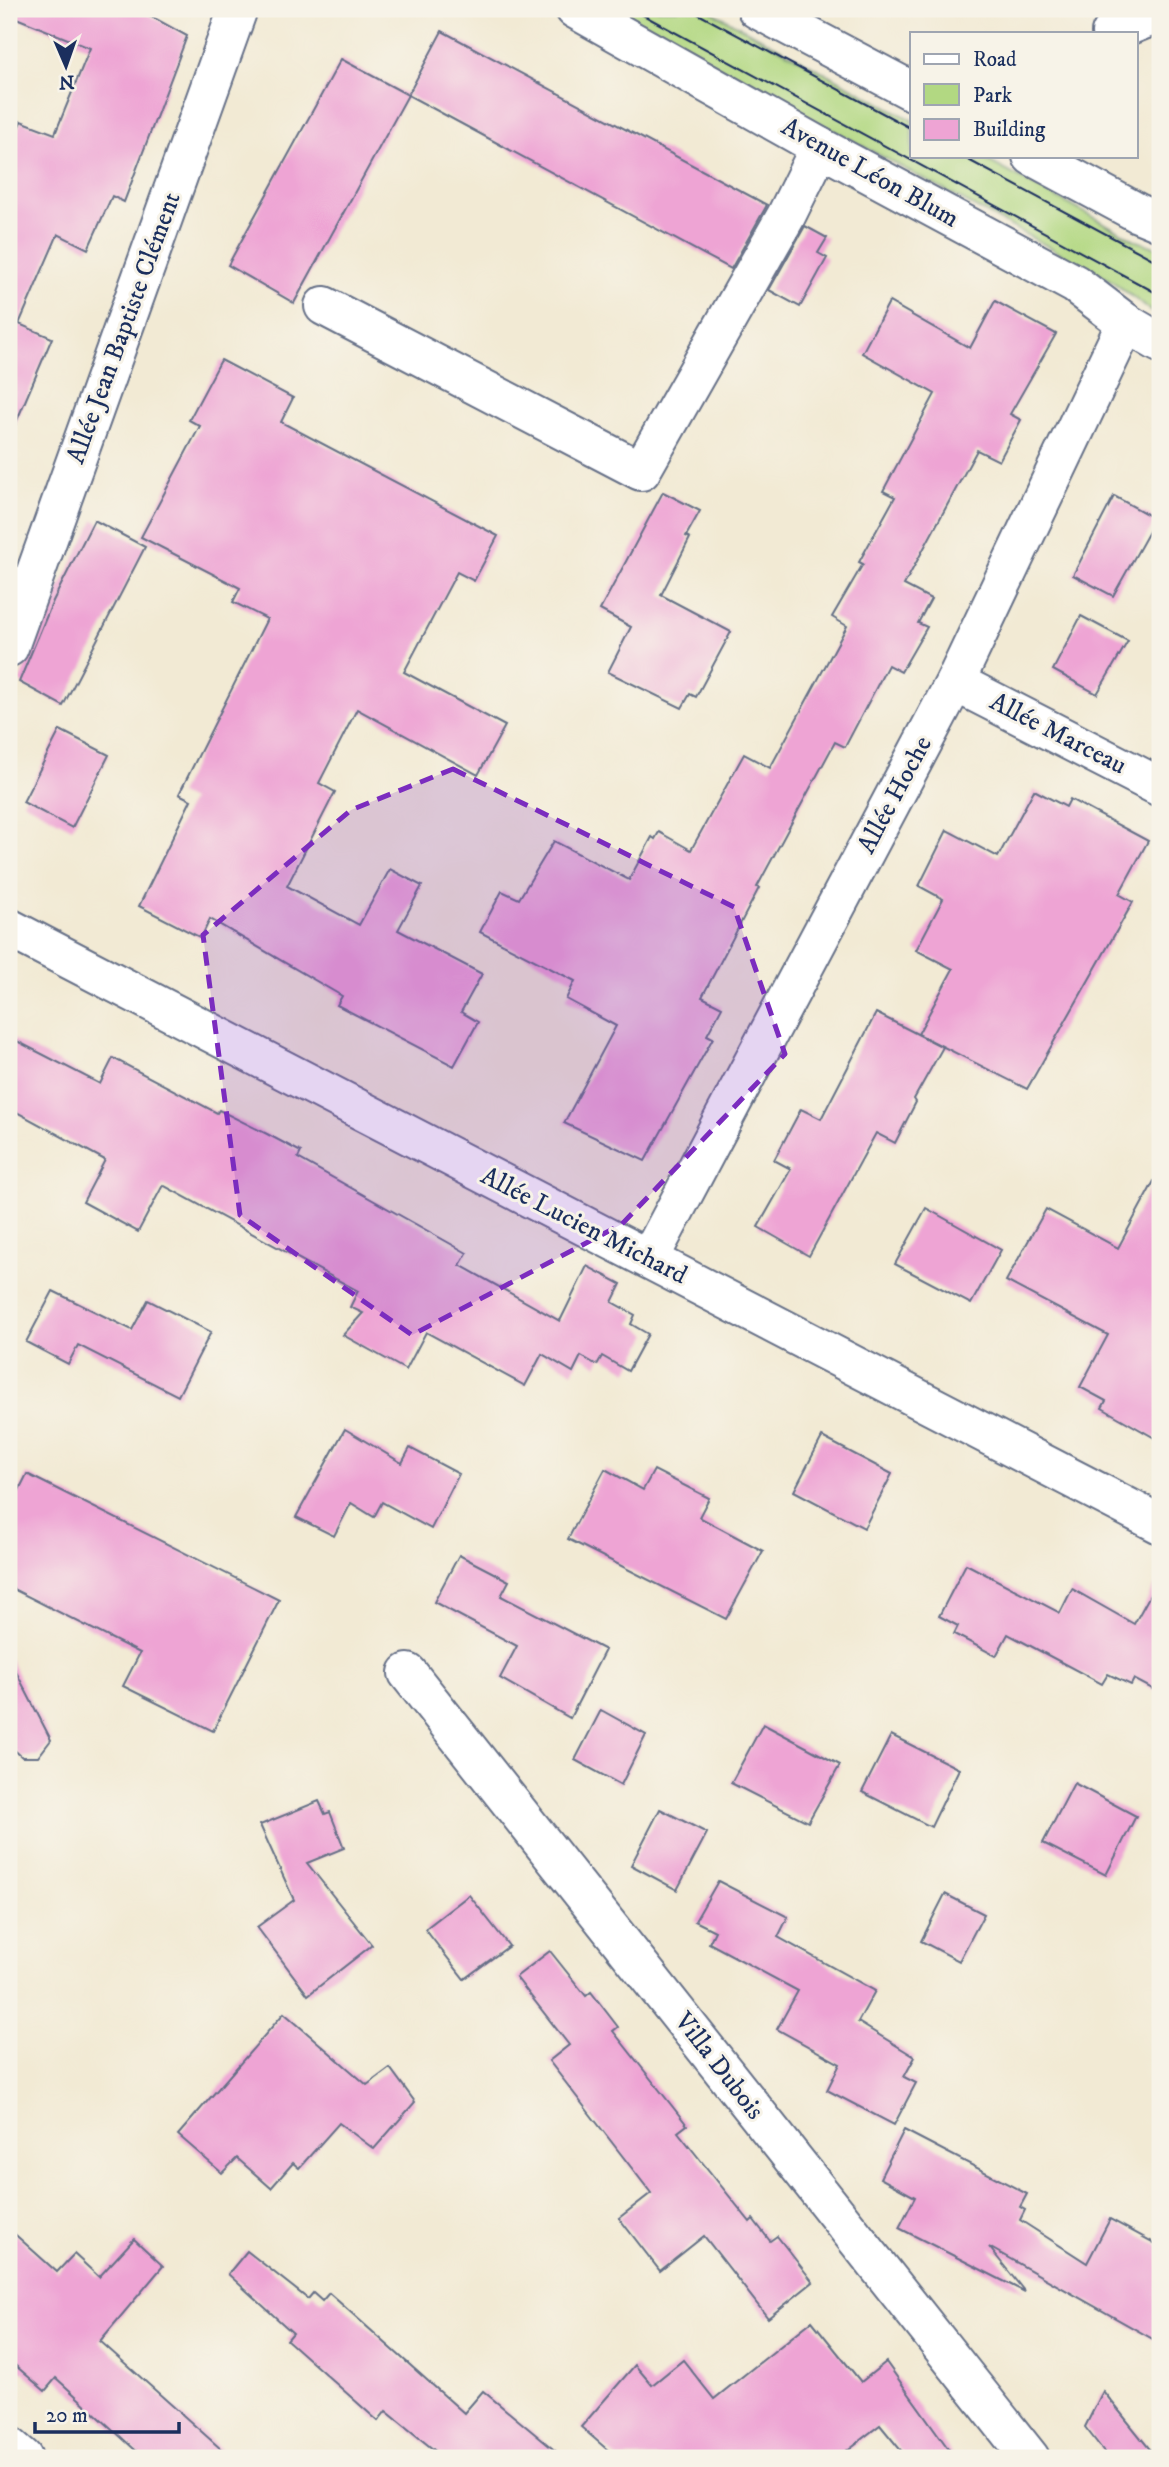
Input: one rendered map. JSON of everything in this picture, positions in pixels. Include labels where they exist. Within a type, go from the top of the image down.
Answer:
[{"type":"street","name":"Allée Jean Baptiste Clément","points":[[9,647],[238,9]]},
{"type":"street","name":"Avenue Léon Blum","points":[[575,9],[820,147],[1075,284],[1126,323],[1160,343]]},
{"type":"street","points":[[757,9],[910,90]]},
{"type":"street","points":[[1113,32],[1160,13]]},
{"type":"street","points":[[324,306],[641,471],[786,216],[820,147]]},
{"type":"street","points":[[1036,158],[1160,222]]},
{"type":"street","name":"Allée Hoche","points":[[649,1259],[955,682],[1126,323]]},
{"type":"street","name":"Allée Marceau","points":[[955,682],[1160,787]]},
{"type":"street","name":"Allée Lucien Michard","points":[[9,928],[1160,1524]]},
{"type":"street","name":"Villa Dubois","points":[[408,1673],[1030,2458]]},
{"type":"street","points":[[9,2446],[23,2458]]},
{"type":"highlighted area","points":[[453,769],[734,907],[785,1054],[622,1224],[412,1335],[240,1215],[203,935],[351,810]]},
{"type":"green space","points":[[609,9],[707,9],[910,119],[910,158],[983,158],[1137,241],[1160,249],[1160,318],[1112,281]]},
{"type":"building","points":[[9,9],[138,9],[187,36],[124,202],[112,196],[88,249],[58,234],[19,324],[52,338],[9,439],[9,150],[21,121],[55,134],[90,48],[9,15]]},
{"type":"building","points":[[442,31],[767,205],[731,269],[408,95]]},
{"type":"building","points":[[341,59],[408,95],[294,303],[228,265]]},
{"type":"building","points":[[805,226],[827,238],[818,253],[827,258],[800,307],[769,290]]},
{"type":"building","points":[[995,301],[1056,334],[1010,414],[1021,420],[999,461],[977,450],[904,585],[931,599],[918,623],[927,627],[901,672],[888,665],[845,747],[835,742],[757,887],[759,888],[702,997],[722,1007],[707,1035],[713,1038],[645,1161],[564,1123],[616,1026],[566,999],[575,981],[480,932],[502,891],[519,899],[554,841],[629,880],[652,837],[655,839],[659,832],[691,850],[744,754],[770,768],[847,626],[832,617],[863,564],[859,562],[895,497],[883,491],[935,394],[862,353],[889,302],[970,348]]},
{"type":"building","points":[[221,360],[293,398],[281,422],[498,536],[474,581],[457,572],[404,672],[505,726],[478,775],[357,709],[319,783],[335,792],[287,886],[359,925],[390,869],[422,886],[398,930],[482,974],[461,1012],[478,1022],[454,1066],[337,1005],[342,996],[210,919],[201,938],[139,906],[191,800],[179,794],[267,619],[233,602],[240,588],[141,537],[200,426],[189,420]]},
{"type":"building","points":[[663,492],[700,511],[686,536],[690,538],[661,595],[731,632],[696,697],[690,694],[682,708],[608,672],[631,627],[600,610]]},
{"type":"building","points":[[1114,496],[1156,519],[1113,596],[1073,575]]},
{"type":"building","points":[[94,520],[145,547],[63,706],[19,682],[53,601]]},
{"type":"building","points":[[1081,616],[1128,641],[1097,694],[1053,670]]},
{"type":"building","points":[[60,730],[109,755],[72,828],[23,802]]},
{"type":"building","points":[[1034,790],[1066,807],[1070,799],[1148,841],[1119,894],[1133,902],[1027,1089],[918,1034],[953,969],[916,950],[943,899],[919,886],[947,830],[998,857]]},
{"type":"building","points":[[876,1013],[943,1047],[914,1099],[916,1102],[895,1143],[876,1133],[809,1256],[758,1227],[791,1169],[774,1160],[801,1109],[821,1119]]},
{"type":"building","points":[[9,1037],[100,1084],[113,1058],[217,1113],[219,1110],[267,1134],[301,1152],[298,1158],[467,1253],[460,1265],[560,1321],[587,1266],[621,1284],[612,1302],[635,1315],[631,1324],[648,1334],[628,1371],[602,1356],[597,1365],[581,1356],[573,1372],[542,1354],[525,1386],[426,1332],[406,1370],[343,1335],[363,1313],[350,1307],[358,1291],[163,1185],[138,1232],[83,1202],[105,1160],[9,1108]]},
{"type":"building","points":[[1160,1170],[1160,1441],[1102,1408],[1106,1401],[1080,1387],[1108,1335],[1006,1281],[1046,1209],[1118,1248]]},
{"type":"building","points":[[926,1208],[1001,1250],[971,1304],[895,1264]]},
{"type":"building","points":[[53,1291],[132,1330],[148,1300],[211,1332],[178,1396],[78,1345],[68,1364],[26,1342]]},
{"type":"building","points":[[345,1429],[402,1463],[410,1448],[459,1474],[431,1529],[382,1502],[374,1517],[351,1503],[334,1536],[296,1517]]},
{"type":"building","points":[[822,1437],[892,1474],[864,1528],[794,1491]]},
{"type":"building","points":[[605,1469],[643,1490],[654,1470],[709,1498],[699,1517],[763,1551],[726,1619],[568,1539]]},
{"type":"building","points":[[27,1474],[279,1600],[213,1731],[123,1686],[140,1653],[9,1587],[9,1510]]},
{"type":"building","points":[[459,1555],[509,1581],[501,1596],[605,1650],[570,1718],[500,1678],[517,1646],[434,1602]]},
{"type":"building","points":[[966,1564],[1060,1613],[1072,1589],[1134,1624],[1160,1577],[1160,1693],[1134,1679],[1131,1685],[1108,1674],[1102,1684],[1008,1634],[996,1656],[954,1634],[958,1626],[939,1616]]},
{"type":"building","points":[[9,1658],[51,1740],[38,1757],[22,1757],[9,1745]]},
{"type":"building","points":[[601,1710],[646,1735],[621,1785],[575,1760]]},
{"type":"building","points":[[763,1724],[840,1765],[808,1822],[731,1783]]},
{"type":"building","points":[[891,1735],[959,1769],[931,1827],[862,1792]]},
{"type":"building","points":[[1074,1783],[1136,1816],[1106,1875],[1043,1843]]},
{"type":"building","points":[[319,1801],[325,1814],[330,1812],[344,1848],[307,1863],[372,1945],[308,1995],[257,1927],[294,1900],[260,1825]]},
{"type":"building","points":[[660,1809],[707,1833],[677,1890],[631,1865]]},
{"type":"building","points":[[718,1881],[788,1917],[778,1937],[875,1991],[858,2022],[915,2057],[904,2077],[916,2083],[894,2125],[827,2090],[840,2064],[777,2029],[798,1991],[709,1943],[715,1931],[695,1921]]},
{"type":"building","points":[[945,1894],[984,1914],[959,1961],[921,1941]]},
{"type":"building","points":[[469,1895],[509,1946],[464,1979],[425,1929]]},
{"type":"building","points":[[550,1951],[586,1996],[591,1992],[618,2027],[613,2031],[687,2125],[678,2132],[750,2222],[753,2219],[770,2241],[777,2236],[813,2282],[768,2318],[704,2236],[660,2271],[619,2218],[651,2193],[549,2061],[569,2045],[516,1977]]},
{"type":"building","points":[[284,2013],[367,2085],[390,2068],[415,2102],[374,2149],[339,2123],[299,2168],[293,2163],[271,2188],[237,2158],[222,2173],[178,2135]]},
{"type":"building","points":[[904,2130],[1027,2194],[1020,2207],[1025,2210],[1020,2220],[1087,2263],[1110,2219],[1160,2246],[1160,2343],[989,2247],[1025,2292],[899,2228],[915,2197],[880,2178]]},
{"type":"building","points":[[9,2229],[57,2272],[74,2254],[99,2277],[134,2239],[163,2266],[100,2341],[231,2458],[144,2458],[56,2378],[45,2391],[9,2360]]},
{"type":"building","points":[[247,2251],[308,2299],[313,2293],[322,2301],[329,2293],[464,2413],[483,2391],[564,2458],[444,2458],[386,2411],[378,2421],[287,2340],[293,2333],[228,2274]]},
{"type":"building","points":[[812,2321],[861,2382],[886,2362],[955,2458],[907,2458],[880,2425],[837,2458],[617,2458],[581,2427],[635,2365],[652,2385],[683,2360],[714,2399]]},
{"type":"building","points":[[1103,2391],[1157,2458],[1109,2458],[1085,2427]]},
{"type":"tram line","points":[[632,9],[1160,295]]},
{"type":"tram line","points":[[689,9],[910,128]]},
{"type":"tram line","points":[[965,158],[1160,263]]}]
